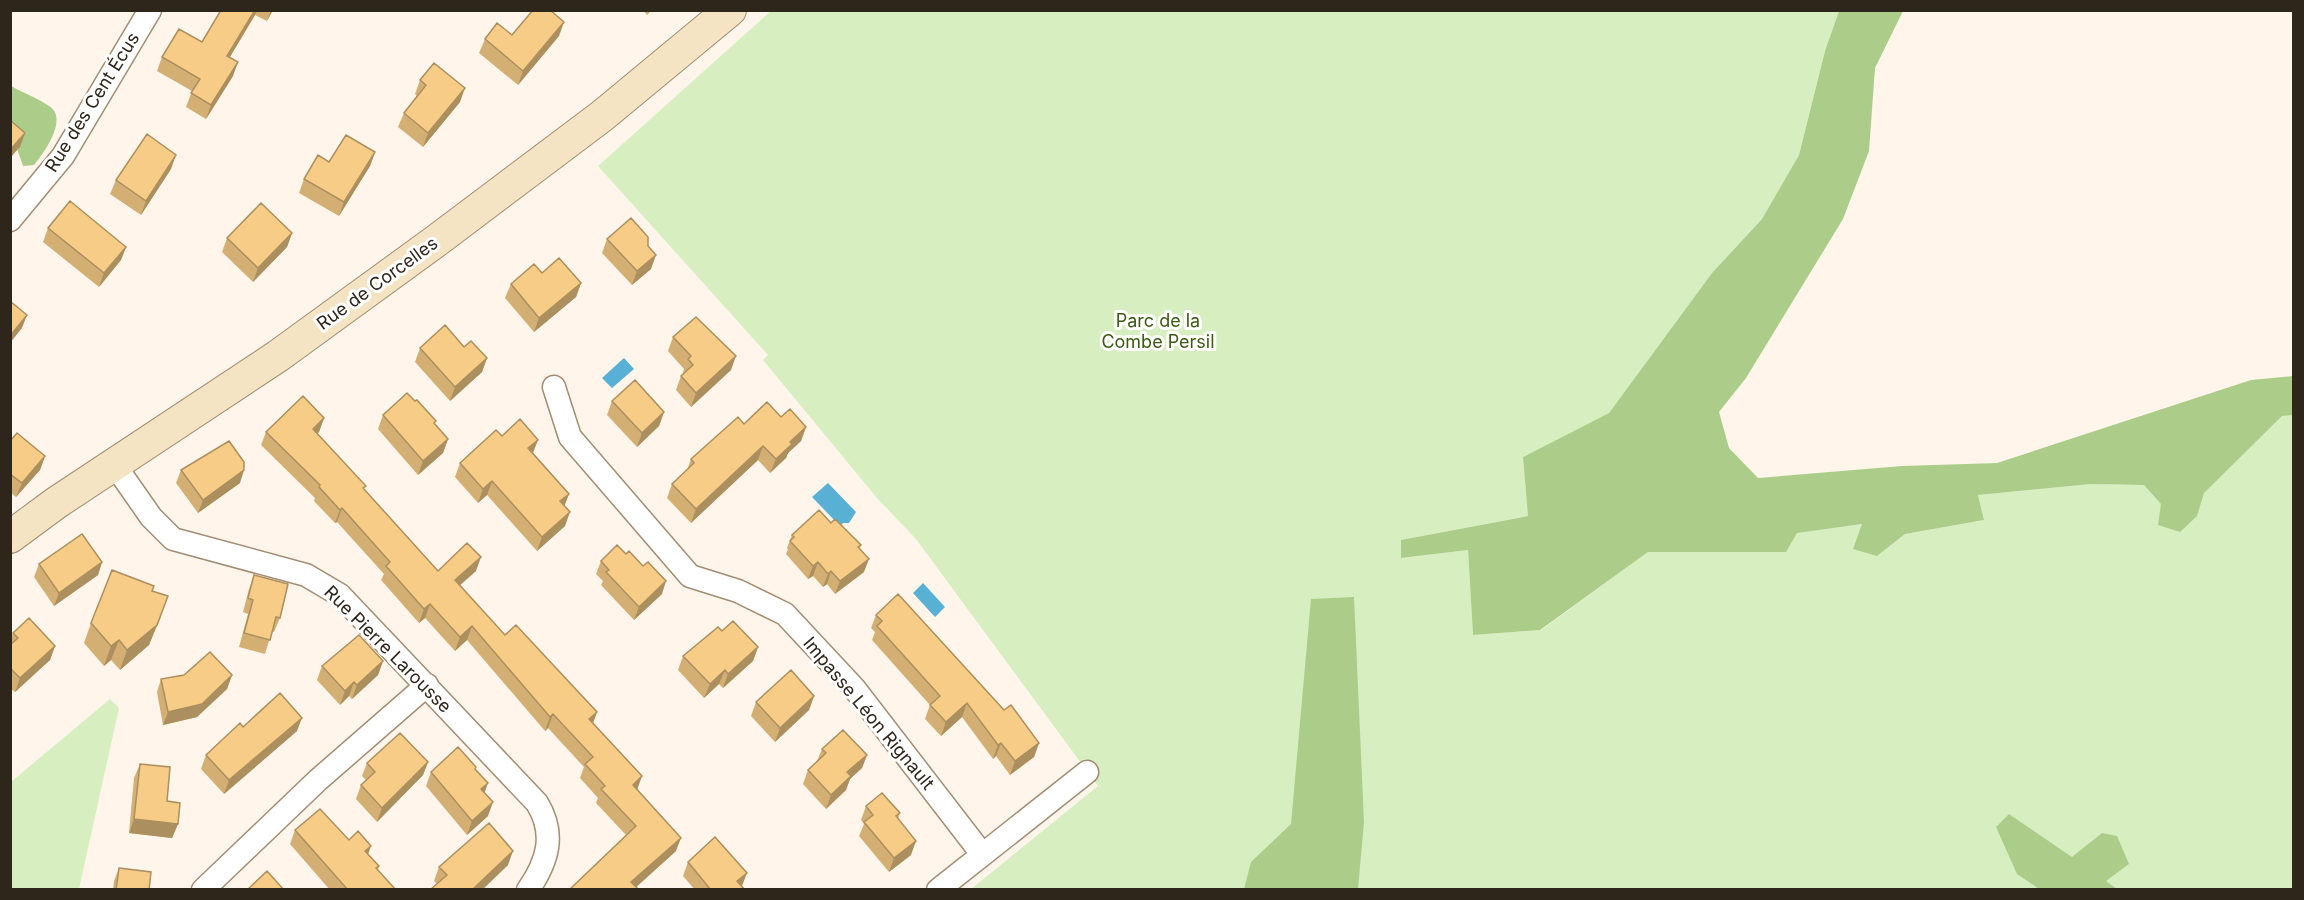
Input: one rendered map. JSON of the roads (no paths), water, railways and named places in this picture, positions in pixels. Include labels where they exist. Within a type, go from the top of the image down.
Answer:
[{"type":"main road","name":"Rue de Corcelles","points":[[10,537],[114,464],[278,356],[436,241],[602,116],[730,10]]},
{"type":"street","name":"Rue des Cent Écus","points":[[10,220],[63,156],[150,10]]},
{"type":"street","name":"Impasse Léon Rignault","points":[[554,387],[570,437],[690,576],[738,591],[785,614],[861,697],[982,854]]},
{"type":"street","name":"Rue Pierre Larousse","points":[[114,464],[151,517],[173,539],[306,575],[320,581],[340,595],[537,803],[545,815],[548,828],[548,848],[543,866],[528,890]]},
{"type":"street","points":[[203,890],[318,780],[427,685]]},
{"type":"street","points":[[938,890],[1087,772]]},
{"type":"water","points":[[624,358],[634,369],[612,388],[602,378]]},
{"type":"water","points":[[828,483],[856,512],[849,523],[843,523],[840,526],[812,497]]},
{"type":"water","points":[[923,583],[945,607],[935,617],[913,593]]},
{"type":"park label","name":"Parc de la Combe Persil","points":[[1158,330]]}]
